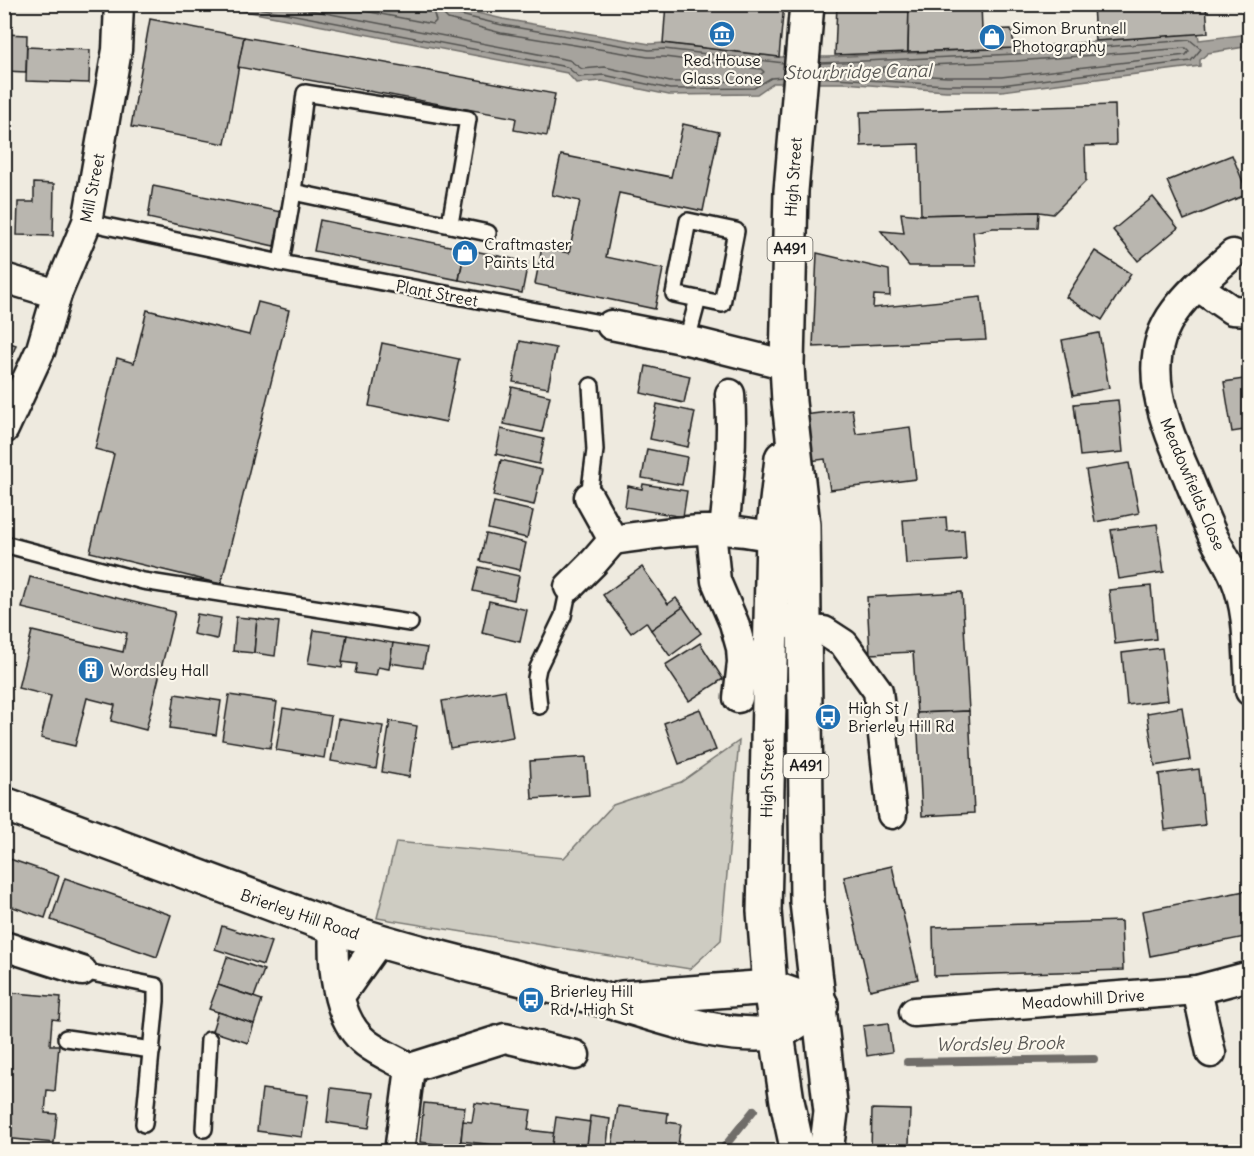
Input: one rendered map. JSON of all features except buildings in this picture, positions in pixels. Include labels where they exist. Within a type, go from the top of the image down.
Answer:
[{"type":"main road","name":"High Street","points":[[806,20],[791,191],[787,365],[803,548],[807,902],[821,1005],[831,1112],[826,1152]]},
{"type":"main road","name":"High Street","points":[[789,402],[773,536],[771,616],[753,699],[764,911],[771,987],[787,1101],[798,1152]]},
{"type":"main road","name":"Brierley Hill Road","points":[[4,804],[334,927],[379,941],[535,984],[603,1000],[694,1027],[739,1033],[777,1033]]},
{"type":"main road","name":"Brierley Hill Road","points":[[603,1000],[771,987],[821,1005]]},
{"type":"main road","points":[[777,1033],[821,1005]]},
{"type":"street","name":"Mill Street","points":[[4,429],[41,349],[57,294],[87,222],[117,50],[114,6]]},
{"type":"street","name":"Meadowfields Close","points":[[1233,254],[1197,286],[1174,312],[1164,330],[1156,355],[1157,387],[1166,429],[1212,535],[1236,578],[1245,612],[1250,691]]},
{"type":"street","points":[[4,278],[57,294]]},
{"type":"street","points":[[1197,286],[1232,310],[1248,312]]},
{"type":"street","name":"Plant Street","points":[[611,325],[687,340],[787,365]]},
{"type":"street","points":[[730,394],[731,472],[718,530],[716,581],[734,623],[753,699],[785,678],[787,643],[804,630]]},
{"type":"street","points":[[773,536],[787,529],[788,506],[799,490]]},
{"type":"street","points":[[590,497],[613,540]]},
{"type":"street","points":[[569,587],[613,540],[675,530],[718,530],[773,536],[803,548]]},
{"type":"street","points":[[771,616],[804,630],[824,631],[843,644],[878,691],[892,814]]},
{"type":"street","points":[[334,927],[334,968],[344,1012],[353,1029],[366,1043],[410,1068],[505,1038],[575,1055]]},
{"type":"street","points":[[340,996],[379,941]]},
{"type":"street","points":[[4,946],[82,971]]},
{"type":"street","name":"Meadowhill Drive","points":[[914,1012],[1197,990],[1250,976]]},
{"type":"street","points":[[1197,990],[1211,1053]]},
{"type":"street","points":[[399,1152],[399,1137],[410,1068]]},
{"type":"lane","points":[[281,263],[293,192],[305,93],[468,119],[450,224]]},
{"type":"lane","points":[[293,192],[488,233]]},
{"type":"lane","name":"Plant Street","points":[[87,222],[281,263],[611,325]]},
{"type":"lane","points":[[688,222],[736,231],[722,304],[698,298],[674,294],[688,222]]},
{"type":"lane","points":[[687,340],[698,298]]},
{"type":"lane","points":[[590,497],[595,450],[591,386]]},
{"type":"lane","points":[[4,544],[143,581],[410,623]]},
{"type":"lane","points":[[538,706],[536,678],[538,668],[563,616],[569,587]]},
{"type":"lane","points":[[82,971],[156,986],[144,1124]]},
{"type":"lane","points":[[66,1038],[152,1050]]},
{"type":"lane","points":[[204,1129],[209,1040]]},
{"type":"shaded area","points":[[739,741],[721,940],[690,969],[377,918],[396,842],[564,858],[613,805],[681,782]]},
{"type":"water","name":"Stourbridge Canal","points":[[213,5],[443,5],[503,19],[650,44],[664,43],[779,57],[828,57],[1015,48],[1198,33],[1199,40],[1249,34],[1250,46],[1208,53],[1200,60],[1200,66],[1002,91],[946,91],[844,83],[773,83],[757,94],[669,95],[602,81],[576,83],[567,73]]},
{"type":"waterway","name":"Wordsley Brook","points":[[907,1062],[1094,1059]]},
{"type":"waterway","name":"Wordsley Brook","points":[[720,1152],[754,1110]]},
{"type":"place","name":"Red House Glass Cone","points":[[722,34]]},
{"type":"place","name":"Simon Bruntnell Photography","points":[[992,37]]},
{"type":"place","name":"Craftmaster Paints Ltd","points":[[465,253]]},
{"type":"place","name":"Wordsley Hall","points":[[91,670]]},
{"type":"place","name":"High St / Brierley Hill Rd","points":[[828,717]]},
{"type":"place","name":"Brierley Hill Rd / High St","points":[[531,1000]]}]
